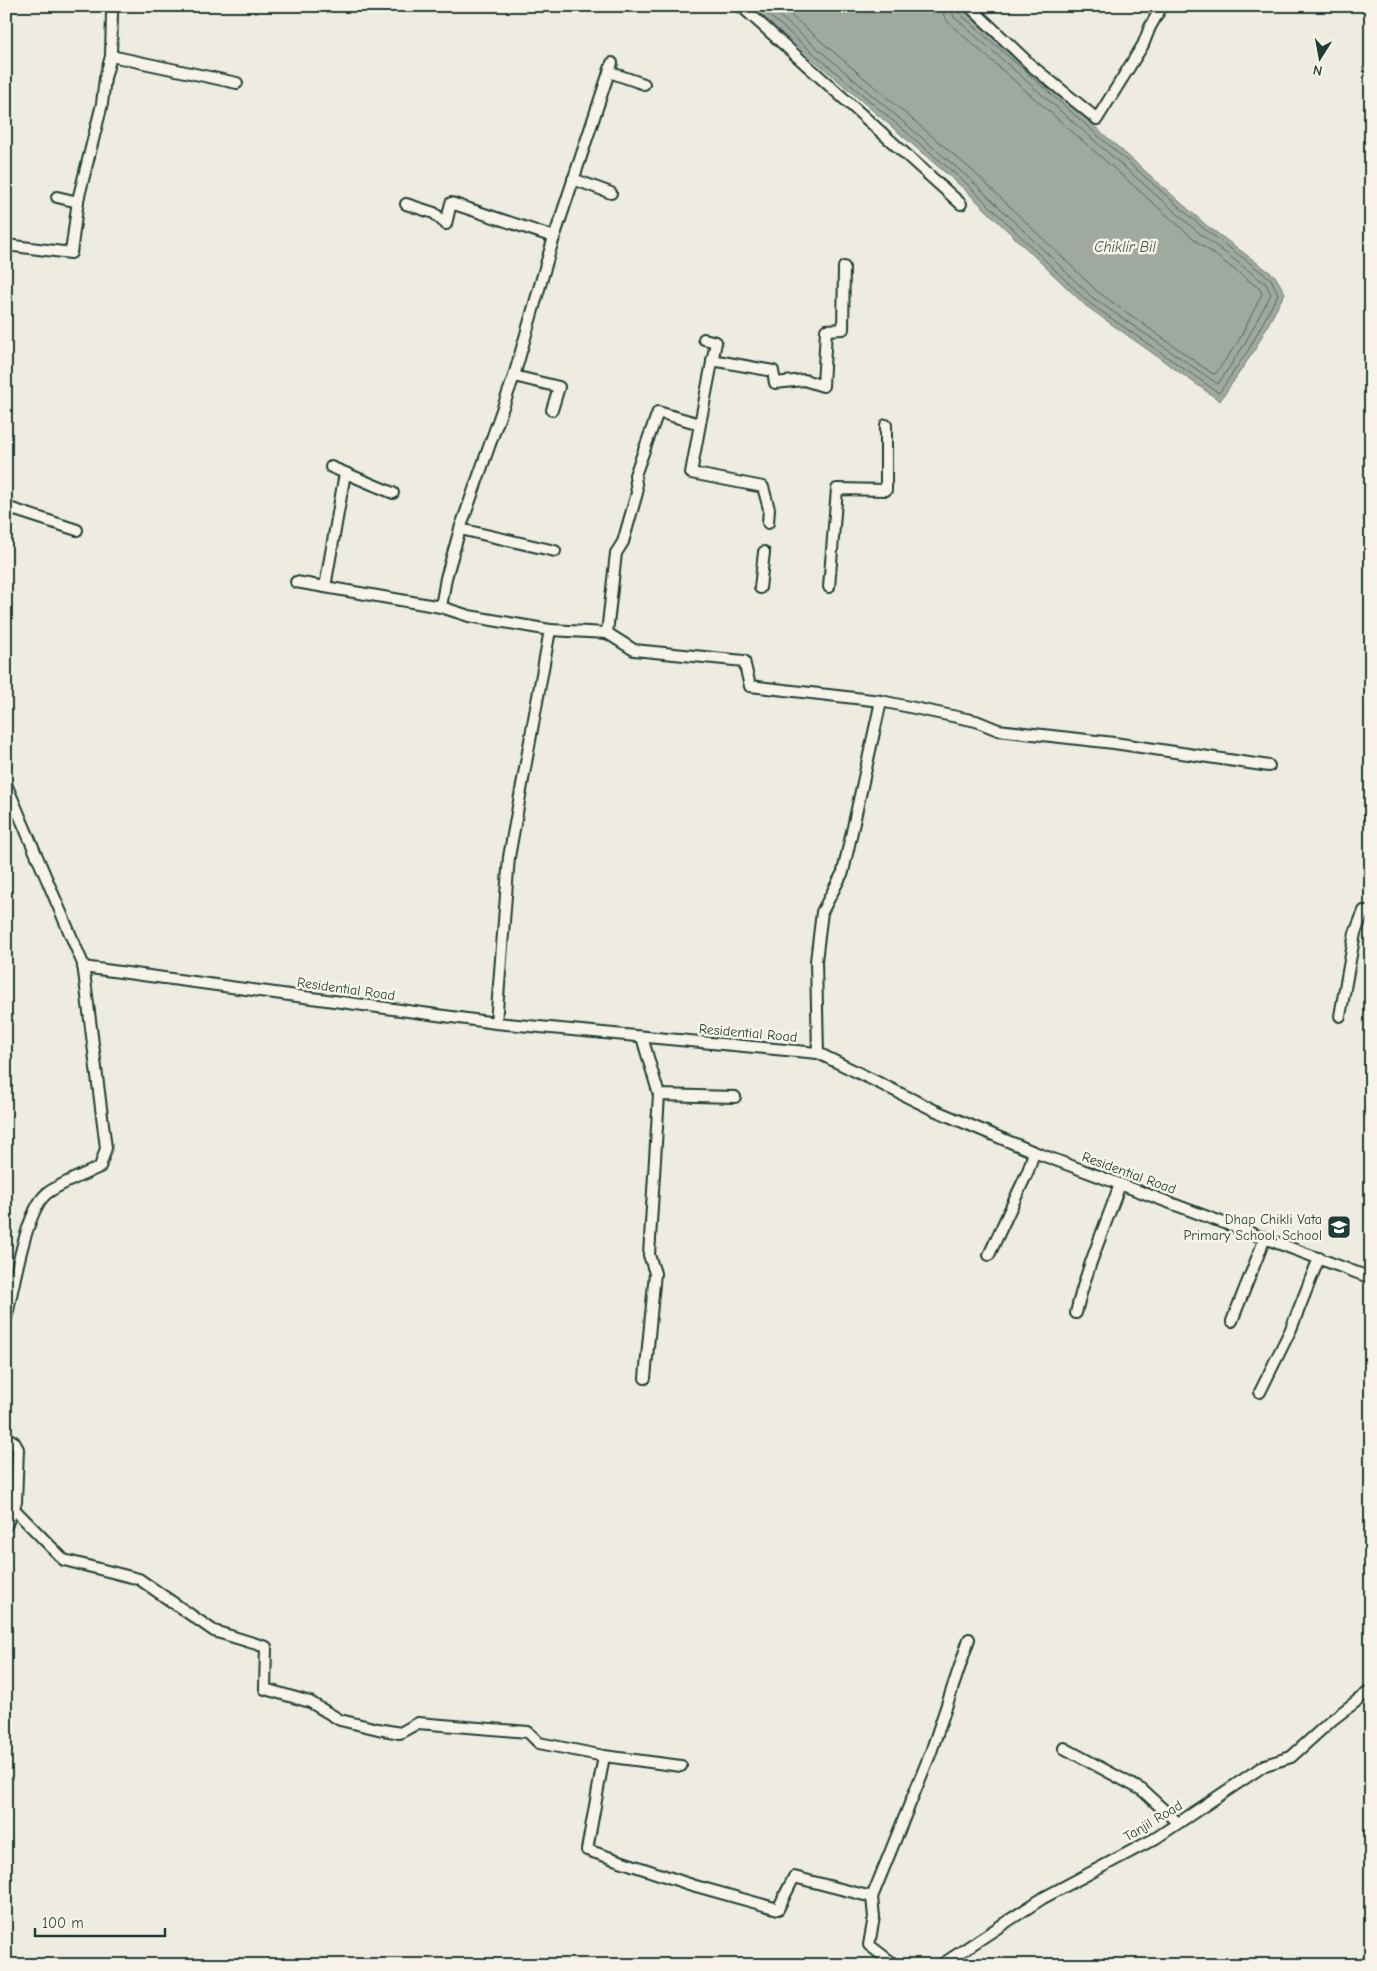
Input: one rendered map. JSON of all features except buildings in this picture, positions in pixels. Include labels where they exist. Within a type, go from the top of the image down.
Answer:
[{"type":"street","points":[[741,6],[961,204]]},
{"type":"street","points":[[969,6],[1032,67],[1097,119],[1143,45],[1150,27],[1162,6]]},
{"type":"street","points":[[6,245],[71,254],[78,202],[102,104],[105,78],[111,56],[112,13]]},
{"type":"street","points":[[111,56],[237,83]]},
{"type":"street","points":[[441,607],[446,578],[460,529],[514,376],[554,237],[610,68],[644,84]]},
{"type":"street","points":[[574,179],[611,193]]},
{"type":"street","points":[[56,197],[78,202]]},
{"type":"street","points":[[406,204],[434,213],[446,224],[451,203],[554,237]]},
{"type":"street","points":[[712,360],[773,371],[775,384],[804,380],[823,386],[826,330],[843,329],[844,267]]},
{"type":"street","points":[[704,339],[716,342],[691,473],[763,487],[769,508],[768,523]]},
{"type":"street","points":[[514,376],[559,387],[552,410]]},
{"type":"street","points":[[607,633],[616,553],[623,542],[637,492],[635,475],[658,412],[700,424]]},
{"type":"street","points":[[829,587],[837,489],[886,490],[886,425]]},
{"type":"street","points":[[331,467],[393,493]]},
{"type":"street","points":[[325,587],[345,472]]},
{"type":"street","points":[[6,507],[77,530]]},
{"type":"street","points":[[460,529],[556,551]]},
{"type":"street","points":[[760,588],[764,552]]},
{"type":"street","points":[[296,582],[441,607],[468,616],[550,630],[607,633],[634,650],[744,661],[750,686],[881,701],[976,721],[998,730],[1123,744],[1269,766]]},
{"type":"street","points":[[496,1023],[509,857],[550,630]]},
{"type":"street","points":[[818,1053],[816,961],[822,912],[843,872],[881,701]]},
{"type":"street","points":[[6,784],[83,967],[106,1148],[100,1167],[45,1194],[37,1206],[28,1228],[6,1319]]},
{"type":"street","points":[[1340,1016],[1355,933],[1364,911],[1371,911]]},
{"type":"street","name":"Residential Road","points":[[83,967],[496,1023],[818,1053],[934,1110],[1034,1152],[1371,1278]]},
{"type":"street","points":[[642,1037],[659,1095],[649,1255],[655,1273],[645,1378]]},
{"type":"street","points":[[659,1095],[735,1097]]},
{"type":"street","points":[[989,1255],[1028,1171],[1034,1152]]},
{"type":"street","points":[[1076,1314],[1083,1283],[1103,1234],[1120,1184]]},
{"type":"street","points":[[1232,1321],[1265,1238]]},
{"type":"street","points":[[1260,1392],[1291,1329],[1319,1258]]},
{"type":"street","points":[[6,1438],[14,1442],[18,1449],[16,1502],[6,1526]]},
{"type":"street","points":[[14,1509],[64,1560],[139,1579],[214,1630],[266,1646],[265,1689],[310,1702],[340,1720],[400,1733],[418,1724],[528,1732],[540,1743],[604,1756],[681,1766]]},
{"type":"street","points":[[895,1965],[869,1945],[874,1917],[872,1897],[931,1752],[970,1639]]},
{"type":"street","name":"Tanjil Road","points":[[940,1965],[1043,1898],[1156,1838],[1265,1765],[1291,1757],[1332,1720],[1371,1690]]},
{"type":"street","points":[[1064,1748],[1142,1790],[1178,1823]]},
{"type":"street","points":[[604,1756],[587,1850],[692,1885],[778,1909],[794,1877],[872,1897]]},
{"type":"water","name":"Chiklir Bil","points":[[751,6],[959,6],[1206,225],[1275,276],[1285,293],[1254,351],[1220,401],[1086,306],[962,187]]},
{"type":"place","name":"Dhap Chikli Vata Primary School, School","points":[[1339,1227]]}]
